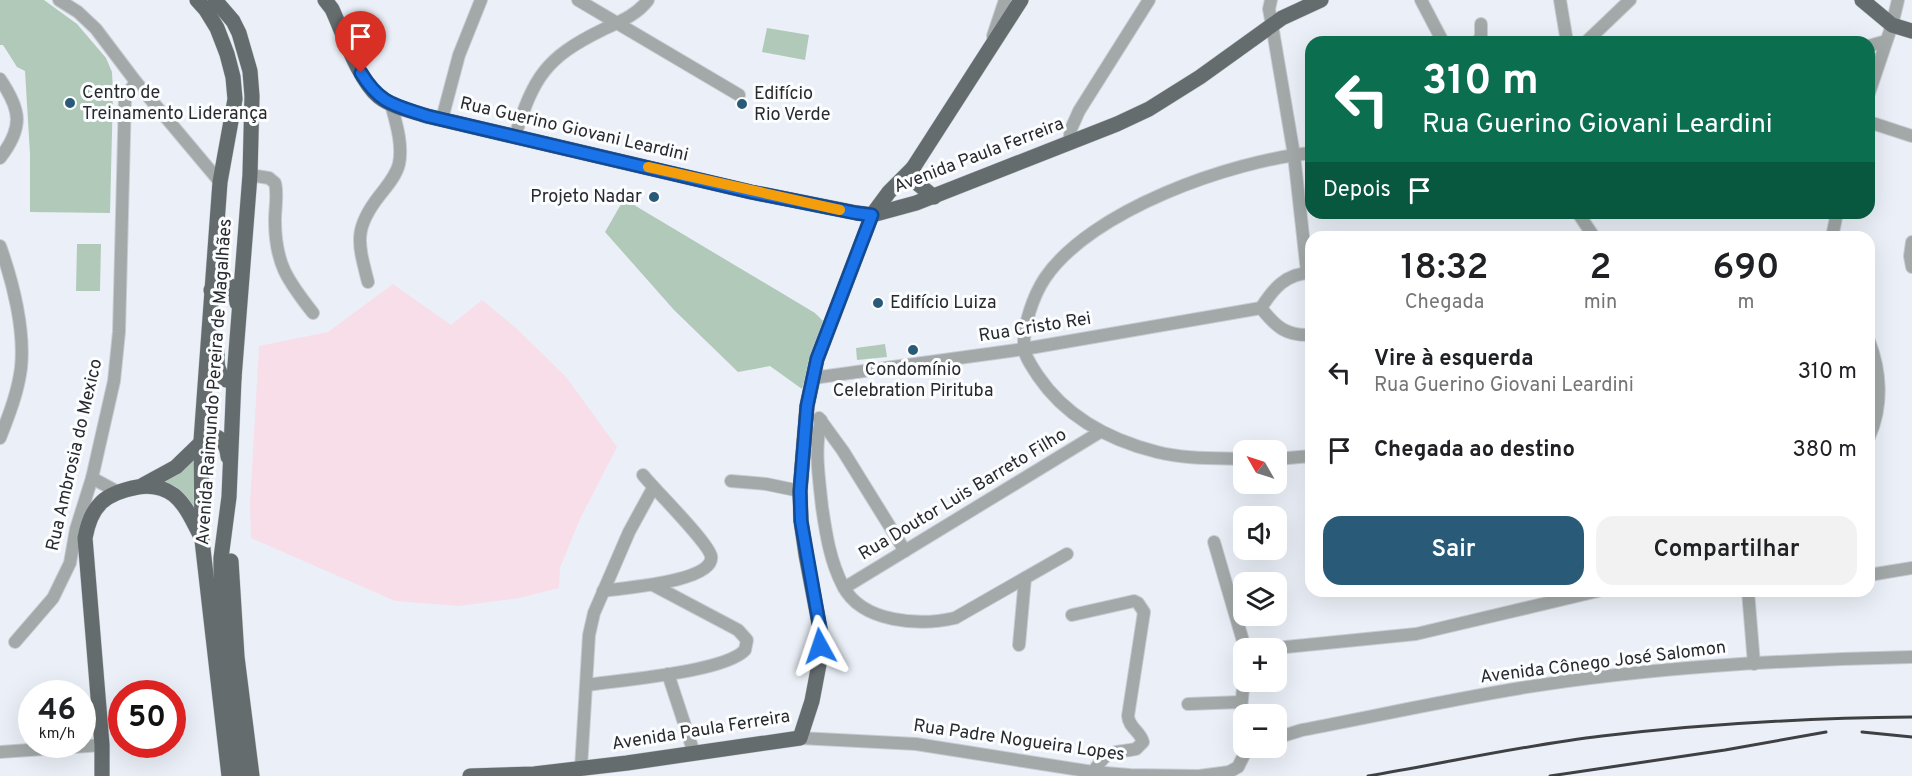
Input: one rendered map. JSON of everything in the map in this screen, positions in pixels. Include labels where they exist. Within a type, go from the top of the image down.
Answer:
[{"type":"main road","name":"Avenida Raimundo Pereira de Magalhães","points":[[197,0],[218,28],[233,77],[235,99],[220,182],[201,441],[202,540],[240,776]]},
{"type":"main road","name":"Avenida Raimundo Pereira de Magalhães","points":[[216,0],[233,21],[239,33],[250,71],[252,96],[250,175],[234,378],[230,496],[221,558],[218,636]]},
{"type":"main road","name":"Rua Guerino Giovani Leardini","points":[[325,0],[332,9],[370,88],[380,98],[391,104],[442,119],[751,192],[872,215]]},
{"type":"main road","points":[[872,215],[913,168],[1021,0]]},
{"type":"main road","points":[[1862,0],[1871,10],[1892,25],[1912,31]]},
{"type":"main road","name":"Avenida Paula Ferreira","points":[[470,776],[534,774],[800,738],[812,701],[820,659],[821,634],[805,543],[800,491],[807,406],[817,359],[872,215],[933,197],[1095,134],[1149,109],[1282,18],[1312,2]]},
{"type":"main road","points":[[913,168],[918,184],[933,197]]},
{"type":"main road","points":[[894,209],[905,193],[913,168]]},
{"type":"main road","points":[[211,290],[223,284],[233,287],[237,297],[238,327]]},
{"type":"main road","points":[[211,313],[218,325],[217,369],[226,380],[234,378]]},
{"type":"main road","points":[[141,487],[176,467],[201,441],[208,436],[215,435],[223,441],[227,449],[231,477]]},
{"type":"main road","points":[[102,776],[102,745],[85,538],[88,523],[102,502],[116,491],[157,487],[173,495],[188,512],[202,540]]},
{"type":"main road","points":[[230,496],[232,596],[252,776]]},
{"type":"main road","points":[[218,636],[229,776]]},
{"type":"street","points":[[59,0],[78,12],[96,29],[136,82],[220,182]]},
{"type":"street","points":[[442,119],[459,55],[481,0]]},
{"type":"street","points":[[578,0],[739,94]]},
{"type":"street","points":[[516,136],[528,98],[538,78],[552,62],[575,43],[637,12],[648,0]]},
{"type":"street","points":[[985,57],[1005,0]]},
{"type":"street","points":[[1070,142],[1071,129],[1079,111],[1149,0]]},
{"type":"street","points":[[1271,0],[1269,9],[1294,155],[1305,242]]},
{"type":"street","points":[[1421,0],[1440,36]]},
{"type":"street","points":[[1560,0],[1566,36]]},
{"type":"street","points":[[1592,36],[1630,0]]},
{"type":"street","points":[[1875,75],[1898,0]]},
{"type":"street","points":[[1481,24],[1481,36]]},
{"type":"street","points":[[1875,44],[1886,41]]},
{"type":"street","points":[[0,79],[17,108],[17,122],[8,148],[0,158]]},
{"type":"street","name":"Rua Ambrosia do Mexico","points":[[15,642],[52,598],[70,563],[76,529],[92,478],[114,381],[119,332],[125,97],[136,82]]},
{"type":"street","points":[[368,282],[360,250],[360,232],[365,216],[391,182],[399,165],[400,149],[391,104]]},
{"type":"street","points":[[1875,124],[1912,136]]},
{"type":"street","points":[[1233,459],[1159,453],[1100,432],[1068,411],[1048,391],[1024,349],[1030,308],[1045,279],[1071,248],[1105,224],[1198,180],[1241,167],[1305,154]]},
{"type":"street","points":[[250,175],[269,178],[275,183],[276,246],[291,285],[313,313]]},
{"type":"street","points":[[1912,242],[1910,256],[1912,267]]},
{"type":"street","points":[[0,246],[8,268],[23,343],[21,370],[15,399],[0,438]]},
{"type":"street","points":[[1305,274],[1284,280],[1271,291],[1262,308],[1275,325],[1290,333],[1305,334]]},
{"type":"street","name":"Rua Cristo Rei","points":[[813,378],[1024,349],[1262,308]]},
{"type":"street","points":[[1875,360],[1879,373],[1878,407],[1875,417]]},
{"type":"street","points":[[807,406],[821,420],[843,452],[905,551]]},
{"type":"street","points":[[821,420],[818,434],[818,472],[828,547],[844,588],[860,604],[878,615],[912,622],[937,622],[955,618],[1067,554]]},
{"type":"street","name":"Rua Doutor Luis Barreto Filho","points":[[844,588],[1100,432]]},
{"type":"street","points":[[1287,458],[1305,457]]},
{"type":"street","points":[[603,591],[653,585],[700,573],[711,562],[711,556],[685,521],[643,475]]},
{"type":"street","points":[[92,478],[116,491]]},
{"type":"street","points":[[731,481],[766,484],[800,491]]},
{"type":"street","points":[[581,768],[590,635],[594,613],[629,532],[653,488]]},
{"type":"street","points":[[1214,542],[1242,638]]},
{"type":"street","points":[[70,563],[86,550]]},
{"type":"street","points":[[1875,574],[1912,568]]},
{"type":"street","points":[[1019,645],[1025,578]]},
{"type":"street","points":[[587,685],[720,664],[735,658],[746,650],[747,640],[738,630],[653,585]]},
{"type":"street","points":[[1287,647],[1416,634],[1573,597]]},
{"type":"street","points":[[1748,597],[1754,664]]},
{"type":"street","points":[[1072,615],[1134,601],[1144,612],[1128,716],[1131,726],[1143,742],[1136,749],[1113,751],[1106,755],[1093,772]]},
{"type":"street","name":"Avenida Cônego José Salomon","points":[[1287,735],[1522,688],[1643,673],[1754,664],[1912,657]]},
{"type":"street","points":[[668,674],[694,753]]},
{"type":"street","points":[[1188,704],[1241,702],[1242,692]]},
{"type":"street","name":"Rua Padre Nogueira Lopes","points":[[800,738],[916,744],[1093,772],[1130,775],[1199,776],[1229,772],[1238,767],[1241,758]]},
{"type":"street","points":[[0,752],[102,745]]},
{"type":"shaded area","points":[[393,284],[451,325],[482,300],[516,328],[566,377],[617,447],[579,521],[560,568],[559,588],[519,598],[459,606],[395,601],[251,538],[250,505],[259,346],[328,332]]},
{"type":"green space","name":"Centro de Treinamento Liderança","points":[[0,0],[44,0],[77,24],[106,58],[112,72],[113,92],[110,213],[30,212],[30,154],[25,71],[17,67],[3,45],[0,45]]},
{"type":"green space","points":[[767,28],[809,35],[805,60],[762,52]]},
{"type":"green space","points":[[624,199],[815,313],[823,321],[802,389],[770,366],[738,372],[674,310],[605,232]]},
{"type":"green space","points":[[77,244],[101,244],[100,291],[76,291]]},
{"type":"green space","points":[[885,344],[887,357],[857,360],[856,348]]},
{"type":"green space","points":[[194,455],[199,525],[162,480]]},
{"type":"railway","points":[[1368,776],[1544,744],[1602,736],[1757,722],[1912,717]]},
{"type":"railway","points":[[1550,776],[1725,750],[1826,732]]},
{"type":"railway","points":[[1862,732],[1912,737]]},
{"type":"slow traffic","points":[[648,167],[751,192],[840,210]]},
{"type":"place","name":"Centro de Treinamento Liderança","points":[[70,103]]},
{"type":"place","name":"Edifício Rio Verde","points":[[742,104]]},
{"type":"place","name":"Projeto Nadar","points":[[654,197]]},
{"type":"place","name":"Edifício Luiza","points":[[878,303]]},
{"type":"place","name":"Condomínio Celebration Pirituba","points":[[913,350]]},
{"type":"route","points":[[361,73],[370,88],[380,98],[427,116],[751,192],[872,215],[817,359],[807,406],[800,491],[801,521],[821,634],[820,646]]}]
